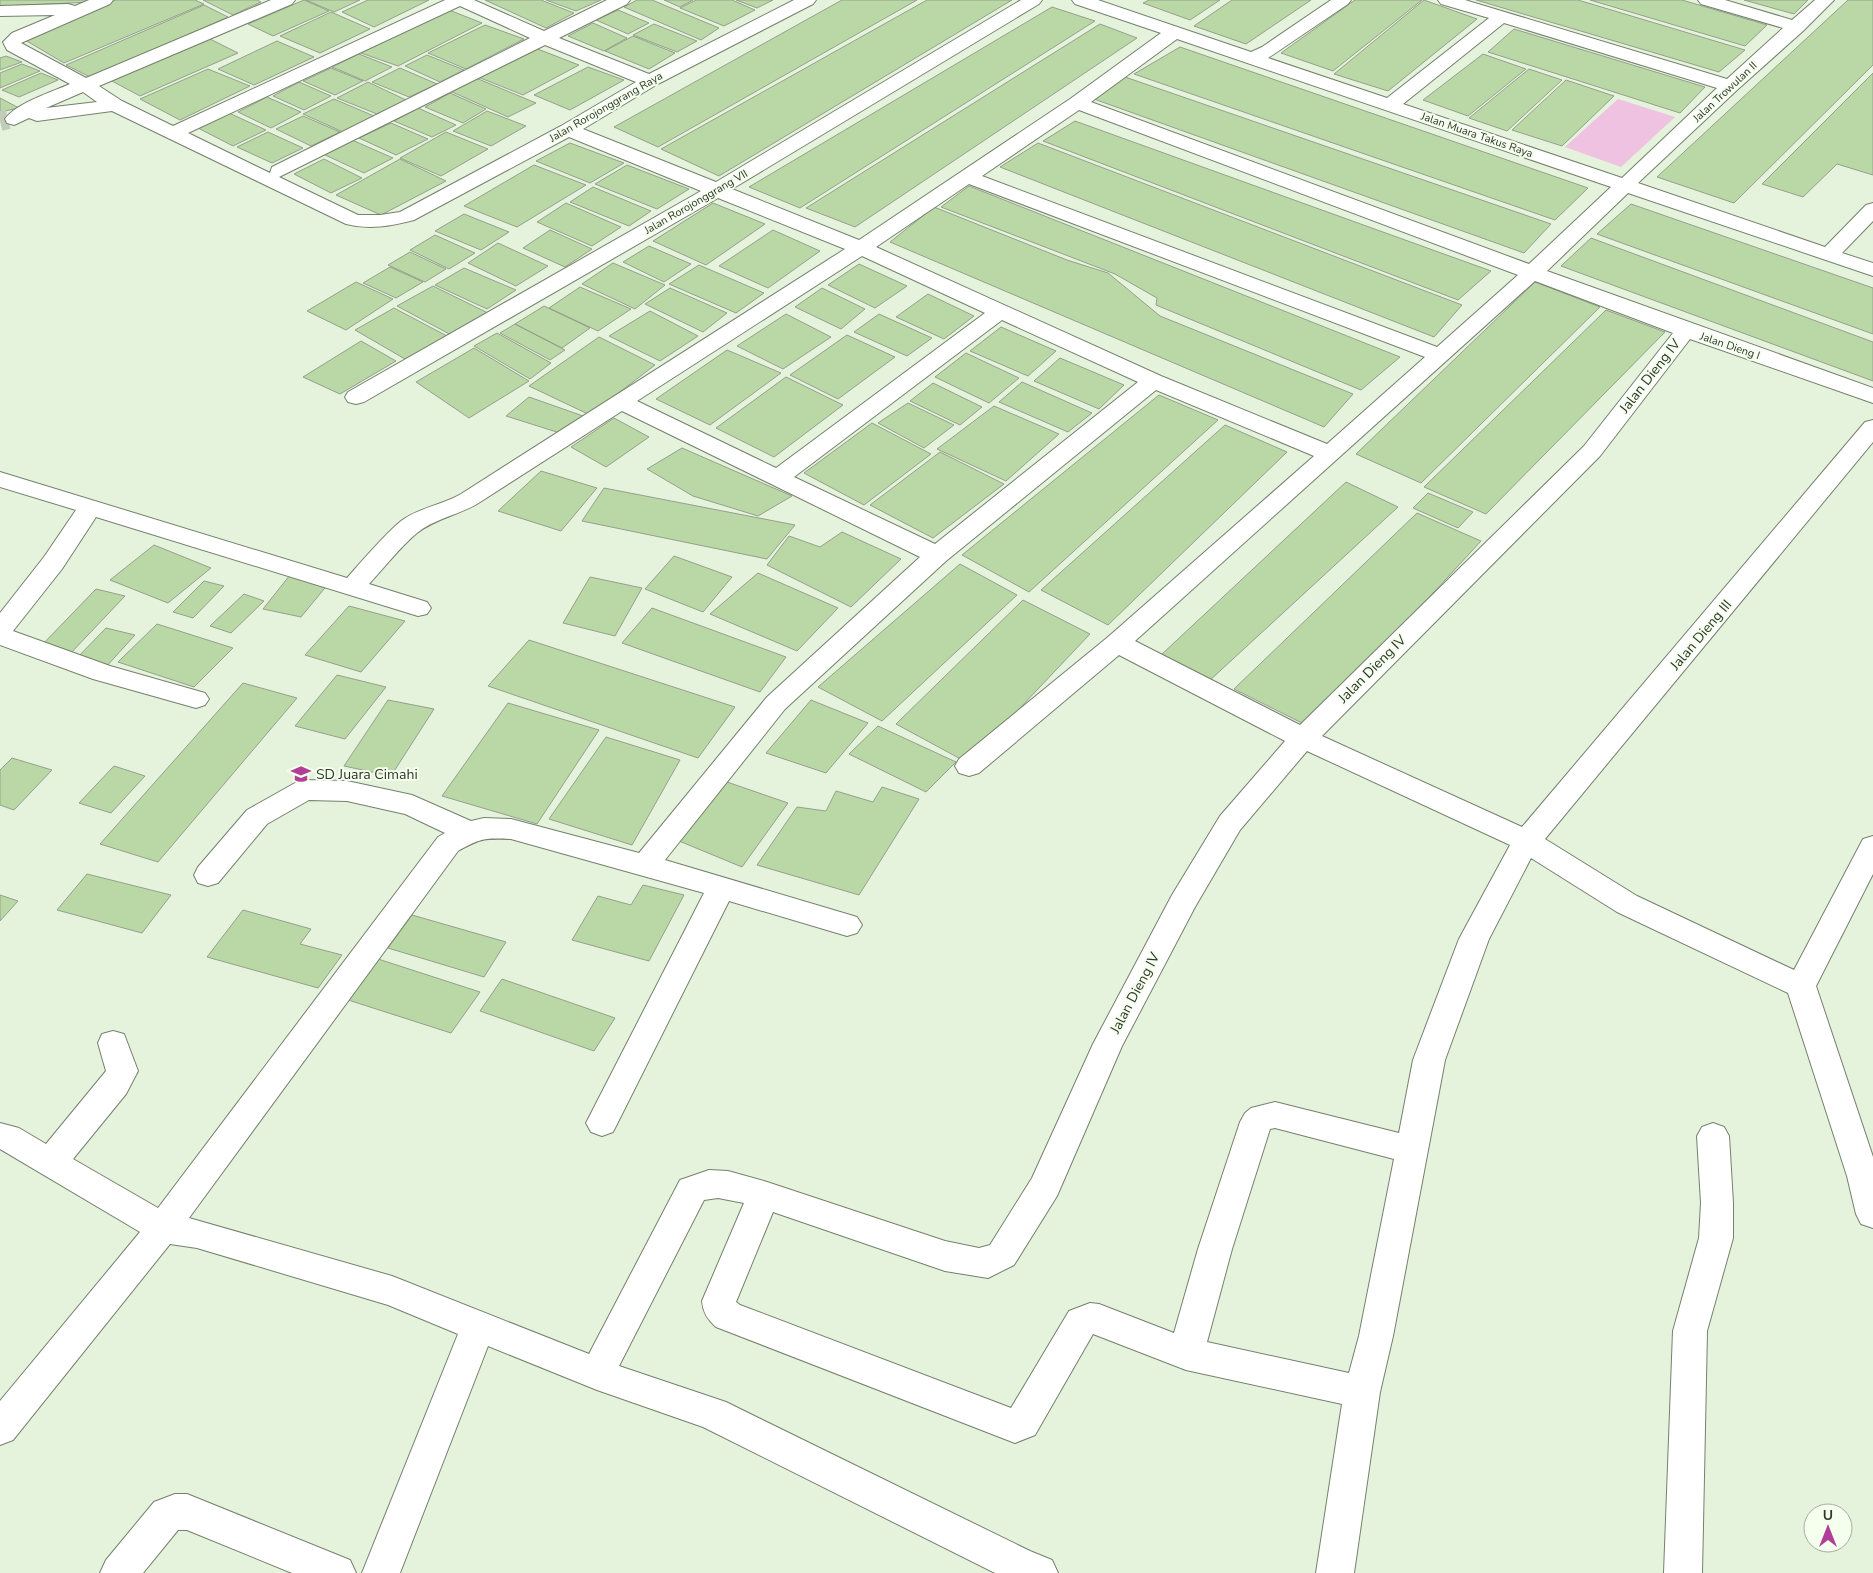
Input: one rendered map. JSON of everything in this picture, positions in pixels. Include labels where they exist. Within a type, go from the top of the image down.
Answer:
[{"type":"street","points":[[0,11],[84,8],[104,0]]},
{"type":"street","points":[[115,105],[11,119],[35,106],[286,0]]},
{"type":"street","points":[[173,132],[459,0],[544,38],[650,81]]},
{"type":"street","points":[[279,171],[621,0]]},
{"type":"street","name":"Jalan Rorojonggrang Raya","points":[[84,8],[18,37],[12,42],[13,46],[85,85],[115,105],[352,220],[368,223],[386,222],[407,216],[568,130],[650,81],[807,0]]},
{"type":"street","name":"Jalan Rorojonggrang VII","points":[[356,397],[717,190],[1032,0]]},
{"type":"street","name":"Jalan Muara Takus Raya","points":[[1081,0],[1873,270]]},
{"type":"street","points":[[1113,11],[1132,0]]},
{"type":"street","points":[[1252,58],[1268,51],[1342,0]]},
{"type":"street","points":[[1447,0],[1730,86]]},
{"type":"street","points":[[1707,0],[1797,27]]},
{"type":"street","name":"Jalan Trowulan II","points":[[969,766],[1117,643],[1330,454],[1532,273],[1730,86],[1825,0]]},
{"type":"street","points":[[1390,105],[1502,17]]},
{"type":"street","points":[[351,588],[408,527],[424,518],[462,503],[861,248],[1076,103],[1158,42],[1175,32]]},
{"type":"street","name":"Jalan Dieng I","points":[[1076,103],[1686,330],[1873,396]]},
{"type":"street","points":[[568,130],[861,248],[1153,381],[1330,454]]},
{"type":"street","points":[[967,177],[1439,355]]},
{"type":"street","points":[[1829,254],[1873,209]]},
{"type":"street","points":[[779,477],[1000,312]]},
{"type":"street","name":"Jalan Dieng IV","points":[[597,1374],[692,1190],[701,1184],[712,1183],[764,1195],[945,1256],[979,1263],[996,1260],[1002,1255],[1045,1186],[1108,1044],[1182,903],[1230,823],[1304,738],[1592,451],[1686,330]]},
{"type":"street","points":[[646,865],[776,703],[937,555],[1153,381]]},
{"type":"street","points":[[621,402],[937,555]]},
{"type":"street","name":"Jalan Dieng III","points":[[1335,1573],[1362,1392],[1376,1336],[1430,1060],[1474,939],[1526,841],[1544,823],[1873,427]]},
{"type":"street","points":[[0,479],[418,608]]},
{"type":"street","points":[[0,630],[53,563],[90,508]]},
{"type":"street","points":[[0,636],[102,673],[196,699]]},
{"type":"street","points":[[1117,643],[1304,738],[1526,841],[1627,904],[1801,986]]},
{"type":"street","points":[[208,875],[257,817],[305,790],[347,791],[412,805],[469,832]]},
{"type":"street","points":[[0,1428],[164,1228],[448,844],[469,832],[484,828],[511,829],[646,865],[847,925]]},
{"type":"street","points":[[1873,846],[1801,986],[1861,1167],[1873,1214]]},
{"type":"street","points":[[602,1123],[722,888]]},
{"type":"street","points":[[51,1162],[115,1085],[122,1071],[113,1043]]},
{"type":"street","points":[[1186,1354],[1216,1249],[1256,1122],[1269,1115],[1276,1115],[1412,1150]]},
{"type":"street","points":[[0,1136],[8,1138],[51,1162],[164,1228],[197,1234],[392,1292],[597,1374],[713,1414],[1022,1567],[1040,1573]]},
{"type":"street","points":[[1683,1573],[1690,1331],[1716,1238],[1717,1203],[1713,1136]]},
{"type":"street","points":[[764,1195],[719,1301],[720,1309],[728,1316],[1010,1425],[1015,1426],[1022,1423],[1081,1322],[1090,1318],[1100,1318],[1186,1354],[1362,1392]]},
{"type":"street","points":[[381,1573],[478,1326]]},
{"type":"street","points":[[119,1573],[167,1515],[175,1512],[187,1512],[337,1573]]},
{"type":"shaded area","points":[[1618,99],[1675,117],[1621,167],[1565,147]]},
{"type":"building","points":[[0,0],[96,0],[94,2],[0,6]]},
{"type":"building","points":[[116,0],[195,0],[204,4],[64,63],[25,40]]},
{"type":"building","points":[[203,0],[257,0],[261,2],[233,15]]},
{"type":"building","points":[[304,0],[329,11],[273,36],[248,24]]},
{"type":"building","points":[[306,0],[360,0],[334,12]]},
{"type":"building","points":[[368,0],[429,0],[374,27],[342,12]]},
{"type":"building","points":[[485,0],[541,0],[574,13],[546,28]]},
{"type":"building","points":[[546,0],[601,0],[576,11]]},
{"type":"building","points":[[637,0],[652,0],[719,28],[701,40],[624,7]]},
{"type":"building","points":[[664,0],[693,0],[680,7]]},
{"type":"building","points":[[696,0],[732,0],[755,10],[724,26],[680,8]]},
{"type":"building","points":[[736,0],[773,0],[757,8]]},
{"type":"building","points":[[842,0],[917,0],[658,147],[614,127]]},
{"type":"building","points":[[927,0],[1012,0],[719,176],[661,149]]},
{"type":"building","points":[[1149,0],[1220,0],[1190,20],[1143,3]]},
{"type":"building","points":[[1232,0],[1311,0],[1246,44],[1194,26]]},
{"type":"building","points":[[1355,0],[1422,0],[1333,71],[1281,53]]},
{"type":"building","points":[[1424,0],[1477,19],[1388,91],[1334,74]]},
{"type":"building","points":[[1476,0],[1578,0],[1745,50],[1719,72]]},
{"type":"building","points":[[1590,0],[1682,0],[1767,25],[1745,46]]},
{"type":"building","points":[[1744,0],[1808,0],[1794,14]]},
{"type":"building","points":[[1848,0],[1873,0],[1873,65],[1734,203],[1657,177]]},
{"type":"building","points":[[204,5],[228,17],[90,77],[66,65]]},
{"type":"building","points":[[1052,7],[1095,21],[800,208],[749,187]]},
{"type":"building","points":[[449,10],[482,23],[398,66],[361,53]]},
{"type":"building","points":[[618,10],[649,23],[628,34],[596,20]]},
{"type":"building","points":[[331,12],[370,29],[320,53],[280,36]]},
{"type":"building","points":[[593,23],[627,38],[604,51],[568,36]]},
{"type":"building","points":[[654,24],[697,41],[677,52],[633,35]]},
{"type":"building","points":[[1100,24],[1137,38],[855,227],[806,208]]},
{"type":"building","points":[[485,25],[524,39],[466,69],[428,53]]},
{"type":"building","points":[[1514,29],[1705,87],[1680,113],[1488,52]]},
{"type":"building","points":[[633,36],[675,53],[649,69],[605,51]]},
{"type":"building","points":[[208,38],[238,53],[140,96],[110,80]]},
{"type":"building","points":[[277,41],[314,57],[254,85],[218,69]]},
{"type":"building","points":[[1180,47],[1588,188],[1555,220],[1134,74]]},
{"type":"building","points":[[535,48],[579,65],[523,95],[478,77]]},
{"type":"building","points":[[359,54],[392,67],[365,81],[332,67]]},
{"type":"building","points":[[1483,54],[1526,69],[1468,116],[1423,100]]},
{"type":"building","points":[[427,55],[464,70],[440,82],[405,66]]},
{"type":"building","points":[[6,56],[22,62],[0,70],[0,58]]},
{"type":"building","points":[[22,64],[40,71],[0,88],[0,73]]},
{"type":"building","points":[[588,67],[624,80],[570,110],[534,95]]},
{"type":"building","points":[[331,68],[363,81],[335,95],[303,81]]},
{"type":"building","points":[[400,68],[437,84],[409,97],[372,82]]},
{"type":"building","points":[[208,69],[250,86],[180,120],[140,99]]},
{"type":"building","points":[[1529,69],[1562,80],[1507,131],[1469,118]]},
{"type":"building","points":[[41,73],[58,80],[19,97],[2,90]]},
{"type":"building","points":[[1873,73],[1873,175],[1837,164],[1803,197],[1762,184]]},
{"type":"building","points":[[1125,77],[1551,224],[1524,253],[1091,98]]},
{"type":"building","points":[[476,78],[536,103],[508,117],[450,91]]},
{"type":"building","points":[[1566,80],[1614,96],[1562,146],[1512,130]]},
{"type":"building","points":[[299,82],[331,96],[304,110],[273,96]]},
{"type":"building","points":[[368,82],[406,100],[377,114],[337,98]]},
{"type":"building","points":[[450,93],[486,109],[463,123],[425,107]]},
{"type":"building","points":[[267,97],[301,112],[271,128],[238,112]]},
{"type":"building","points":[[0,98],[19,108],[0,112]]},
{"type":"building","points":[[334,99],[374,116],[343,132],[303,114]]},
{"type":"building","points":[[418,108],[456,125],[432,137],[394,121]]},
{"type":"building","points":[[487,111],[526,126],[491,146],[453,131]]},
{"type":"building","points":[[229,113],[266,130],[233,146],[198,128]]},
{"type":"building","points":[[303,116],[340,132],[311,146],[276,129]]},
{"type":"building","points":[[1075,121],[1491,271],[1458,300],[1043,141]]},
{"type":"building","points":[[391,123],[428,139],[396,155],[359,138]]},
{"type":"building","points":[[268,132],[303,148],[272,163],[237,147]]},
{"type":"building","points":[[446,132],[488,149],[441,176],[400,158]]},
{"type":"building","points":[[352,140],[393,158],[364,173],[323,154]]},
{"type":"building","points":[[570,143],[624,163],[590,183],[536,161]]},
{"type":"building","points":[[1038,143],[1462,305],[1434,337],[1000,167]]},
{"type":"building","points":[[324,159],[362,178],[331,193],[294,174]]},
{"type":"building","points":[[400,159],[446,181],[381,215],[336,195]]},
{"type":"building","points":[[534,165],[586,185],[517,227],[464,206]]},
{"type":"building","points":[[627,165],[689,189],[657,209],[595,184]]},
{"type":"building","points":[[969,186],[1400,357],[1361,390],[1156,305],[1157,298],[1115,274],[941,207]]},
{"type":"building","points":[[593,187],[651,211],[629,226],[570,202]]},
{"type":"building","points":[[566,203],[621,227],[592,246],[537,222]]},
{"type":"building","points":[[713,203],[765,224],[706,265],[653,241]]},
{"type":"building","points":[[1631,204],[1873,288],[1873,334],[1597,234]]},
{"type":"building","points":[[934,207],[1067,260],[1108,273],[1160,316],[1353,394],[1324,427],[890,242]]},
{"type":"building","points":[[464,214],[509,232],[481,250],[435,231]]},
{"type":"building","points":[[550,230],[592,249],[565,267],[523,248]]},
{"type":"building","points":[[773,230],[820,251],[768,288],[719,266]]},
{"type":"building","points":[[435,235],[475,253],[449,269],[410,250]]},
{"type":"building","points":[[1591,238],[1873,342],[1873,381],[1561,266]]},
{"type":"building","points":[[498,243],[548,266],[516,286],[468,263]]},
{"type":"building","points":[[649,246],[691,264],[664,282],[623,262]]},
{"type":"building","points":[[410,252],[446,269],[425,282],[388,265]]},
{"type":"building","points":[[613,263],[665,285],[635,309],[582,284]]},
{"type":"building","points":[[859,264],[907,286],[875,308],[828,285]]},
{"type":"building","points":[[699,265],[764,293],[736,313],[669,284]]},
{"type":"building","points":[[390,267],[423,282],[396,298],[363,283]]},
{"type":"building","points":[[464,268],[516,290],[487,309],[435,285]]},
{"type":"building","points":[[356,282],[393,299],[346,330],[307,311]]},
{"type":"building","points":[[1535,282],[1600,307],[1421,483],[1356,454]]},
{"type":"building","points":[[433,286],[488,313],[453,336],[397,306]]},
{"type":"building","points":[[580,287],[631,309],[598,331],[549,308]]},
{"type":"building","points":[[670,288],[727,313],[703,332],[645,304]]},
{"type":"building","points":[[822,288],[865,309],[841,329],[795,307]]},
{"type":"building","points":[[928,294],[974,316],[944,339],[896,317]]},
{"type":"building","points":[[544,306],[590,328],[562,348],[515,324]]},
{"type":"building","points":[[394,308],[447,336],[405,359],[355,330]]},
{"type":"building","points":[[1606,310],[1665,332],[1486,514],[1424,487]]},
{"type":"building","points":[[650,311],[698,336],[660,361],[609,336]]},
{"type":"building","points":[[786,314],[831,337],[783,369],[737,346]]},
{"type":"building","points":[[879,314],[932,338],[907,356],[854,332]]},
{"type":"building","points":[[515,324],[565,350],[550,360],[500,333]]},
{"type":"building","points":[[1001,327],[1056,351],[1028,376],[970,351]]},
{"type":"building","points":[[497,333],[551,363],[530,379],[474,346]]},
{"type":"building","points":[[847,335],[895,357],[838,399],[790,375]]},
{"type":"building","points":[[599,337],[655,365],[590,415],[529,386]]},
{"type":"building","points":[[361,341],[396,361],[340,394],[303,377]]},
{"type":"building","points":[[474,348],[529,381],[469,418],[416,382]]},
{"type":"building","points":[[727,350],[781,373],[710,425],[656,399]]},
{"type":"building","points":[[966,353],[1019,378],[989,403],[935,377]]},
{"type":"building","points":[[1060,358],[1124,385],[1099,409],[1034,381]]},
{"type":"building","points":[[786,377],[843,405],[774,457],[716,428]]},
{"type":"building","points":[[1022,382],[1092,413],[1068,432],[999,402]]},
{"type":"building","points":[[933,383],[982,407],[960,425],[910,401]]},
{"type":"building","points":[[1159,395],[1218,420],[1029,592],[962,555]]},
{"type":"building","points":[[529,397],[586,417],[563,434],[506,416]]},
{"type":"building","points":[[908,403],[954,425],[924,448],[878,423]]},
{"type":"building","points":[[994,406],[1059,434],[1006,481],[937,449]]},
{"type":"building","points":[[614,418],[649,437],[606,467],[571,447]]},
{"type":"building","points":[[872,423],[931,454],[864,505],[804,473]]},
{"type":"building","points":[[1225,425],[1287,452],[1108,625],[1041,590]]},
{"type":"building","points":[[682,448],[792,496],[758,516],[693,496],[647,469]]},
{"type":"building","points":[[940,452],[1004,484],[933,538],[870,505]]},
{"type":"building","points":[[541,471],[597,488],[561,531],[498,511]]},
{"type":"building","points":[[1346,482],[1398,507],[1208,682],[1161,655]]},
{"type":"building","points":[[604,488],[795,525],[767,559],[582,521]]},
{"type":"building","points":[[1428,493],[1473,512],[1458,528],[1413,508]]},
{"type":"building","points":[[1417,513],[1481,541],[1310,727],[1234,689]]},
{"type":"building","points":[[842,532],[901,559],[851,607],[767,565],[789,536],[820,547]]},
{"type":"building","points":[[154,545],[211,568],[168,603],[110,580]]},
{"type":"building","points":[[674,556],[732,577],[703,612],[645,589]]},
{"type":"building","points":[[960,564],[1017,595],[882,721],[818,687]]},
{"type":"building","points":[[758,573],[838,608],[797,651],[710,614]]},
{"type":"building","points":[[290,575],[329,583],[301,617],[263,609]]},
{"type":"building","points":[[590,577],[642,588],[615,636],[563,623]]},
{"type":"building","points":[[204,581],[224,586],[193,618],[173,612]]},
{"type":"building","points":[[96,589],[125,596],[69,655],[40,647]]},
{"type":"building","points":[[244,594],[264,601],[231,633],[210,626]]},
{"type":"building","points":[[1023,600],[1090,634],[968,763],[896,724]]},
{"type":"building","points":[[349,606],[405,621],[361,672],[305,655]]},
{"type":"building","points":[[652,608],[786,657],[760,692],[622,643]]},
{"type":"building","points":[[157,624],[233,648],[194,687],[118,662]]},
{"type":"building","points":[[106,628],[135,635],[105,668],[75,660]]},
{"type":"building","points":[[529,640],[735,707],[698,758],[488,686]]},
{"type":"building","points":[[337,675],[386,687],[345,739],[295,726]]},
{"type":"building","points":[[243,683],[297,698],[158,862],[100,844]]},
{"type":"building","points":[[388,700],[434,709],[391,776],[344,766]]},
{"type":"building","points":[[811,700],[868,723],[826,773],[766,753]]},
{"type":"building","points":[[508,703],[599,730],[537,824],[442,796]]},
{"type":"building","points":[[878,726],[956,762],[926,792],[849,754]]},
{"type":"building","points":[[606,737],[680,760],[632,845],[549,819]]},
{"type":"building","points":[[12,758],[52,770],[14,810],[0,805],[0,770]]},
{"type":"building","points":[[114,766],[145,776],[111,813],[79,803]]},
{"type":"building","points":[[727,782],[788,803],[742,867],[679,841]]},
{"type":"building","points":[[882,787],[919,799],[859,895],[757,865],[797,807],[826,811],[836,791],[873,802]]},
{"type":"building","points":[[87,874],[171,895],[142,933],[57,910]]},
{"type":"building","points":[[643,885],[684,895],[649,961],[572,940],[598,896],[631,905]]},
{"type":"building","points":[[0,895],[18,901],[0,921]]},
{"type":"building","points":[[243,910],[311,929],[300,944],[342,955],[318,988],[207,957]]},
{"type":"building","points":[[412,915],[506,942],[484,977],[388,948]]},
{"type":"building","points":[[375,958],[480,992],[451,1033],[345,999]]},
{"type":"building","points":[[502,979],[615,1018],[594,1051],[480,1011]]},
{"type":"tunnel","points":[[0,121],[8,119]]},
{"type":"place","name":"SD Juara Cimahi","points":[[301,774]]}]
